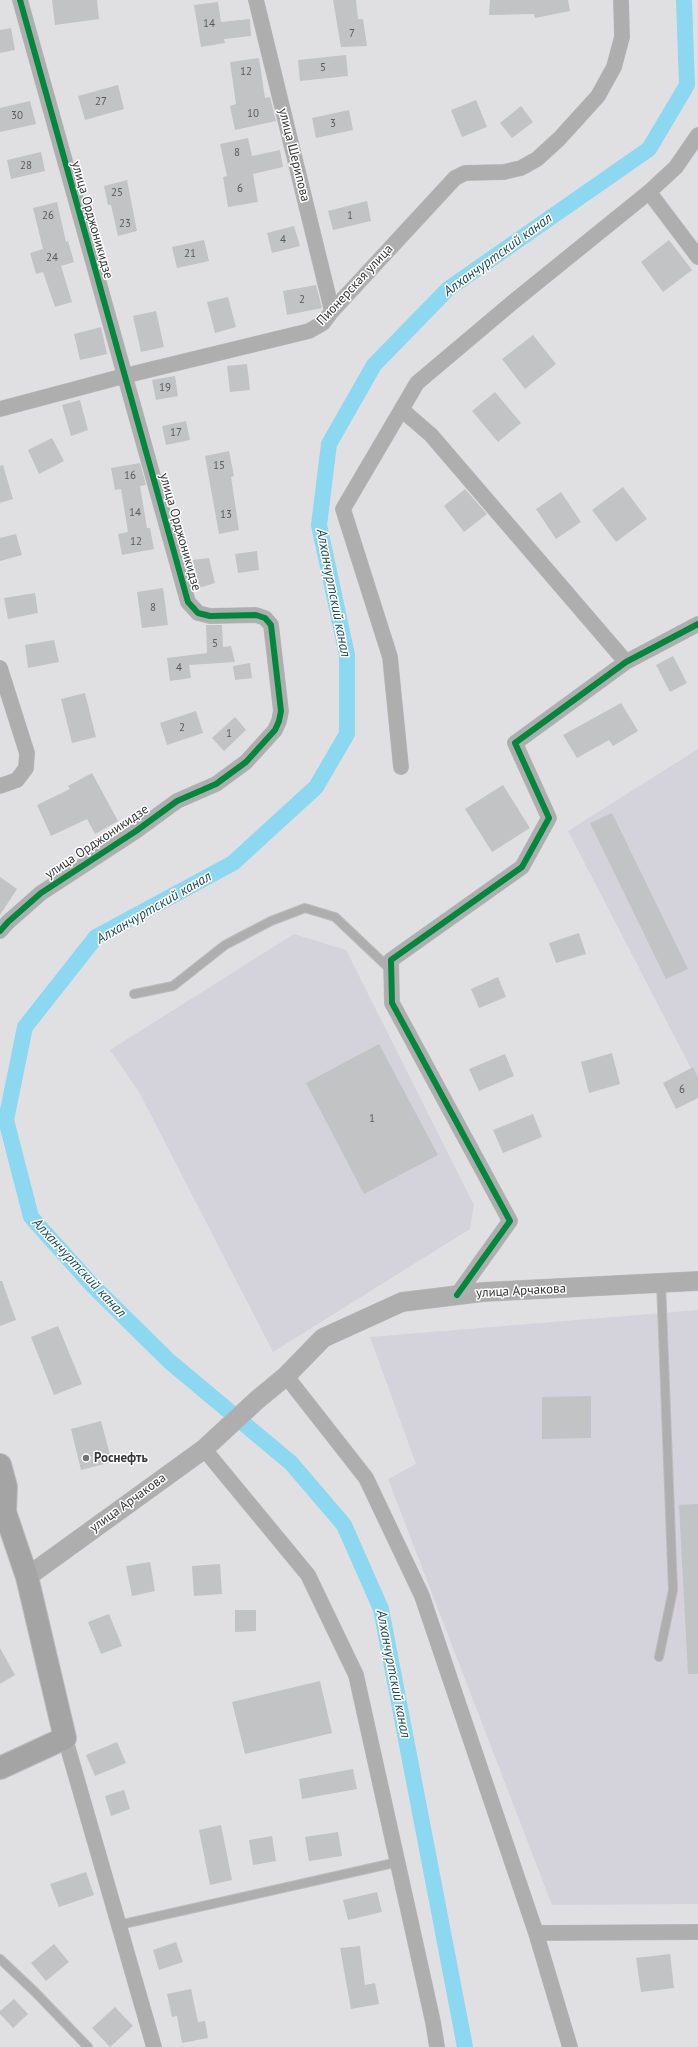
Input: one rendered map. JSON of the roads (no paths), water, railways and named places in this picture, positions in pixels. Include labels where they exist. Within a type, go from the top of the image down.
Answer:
[{"type":"main road","points":[[0,1465],[6,1487],[3,1510],[6,1535],[27,1577],[65,1738],[0,1768]]},
{"type":"street","name":"улица Орджоникидзе","points":[[0,931],[41,893],[136,831],[177,800],[216,784],[246,762],[274,730],[279,721],[281,711],[271,626],[265,618],[256,615],[210,616],[198,613],[188,602],[20,0]]},
{"type":"street","name":"улица Шерипова","points":[[256,0],[332,311]]},
{"type":"street","name":"Пионерская улица","points":[[0,409],[124,376],[309,331],[323,323],[332,311],[455,178],[465,173],[504,172],[521,168],[537,159],[559,139],[598,96],[614,67],[622,37],[622,0]]},
{"type":"street","points":[[401,767],[390,657],[343,509],[417,383],[513,302],[649,192],[676,167],[698,135]]},
{"type":"street","points":[[649,192],[698,257]]},
{"type":"street","points":[[402,410],[431,435],[626,662]]},
{"type":"street","points":[[457,1295],[510,1221],[392,1003],[391,960],[522,867],[549,818],[515,743],[626,662],[698,624]]},
{"type":"street","points":[[0,668],[27,753],[26,768],[17,780],[0,786]]},
{"type":"street","name":"улица Арчакова","points":[[27,1577],[204,1448],[256,1400],[286,1376],[323,1338],[402,1302],[483,1292],[698,1281]]},
{"type":"street","points":[[286,1376],[366,1478],[422,1596],[536,1933],[570,2047]]},
{"type":"street","points":[[204,1448],[308,1575],[356,1675],[433,2022],[437,2047]]},
{"type":"street","points":[[65,1738],[154,2047]]},
{"type":"street","points":[[536,1933],[698,1932]]},
{"type":"lane","points":[[134,994],[173,986],[225,946],[271,921],[305,908],[335,917],[391,970]]},
{"type":"lane","points":[[659,1657],[673,1590],[661,1283]]},
{"type":"lane","points":[[119,1925],[398,1862]]},
{"type":"lane","points":[[0,1959],[34,1991],[88,2047]]},
{"type":"waterway","name":"Алханчуртский канал","points":[[465,2047],[381,1609],[344,1525],[291,1463],[169,1361],[92,1285],[31,1217],[6,1120],[25,1027],[96,937],[233,863],[316,787],[347,734],[347,655],[319,525],[329,444],[374,365],[448,289],[649,149],[687,85],[684,0]]},
{"type":"place","name":"Роснефть","points":[[86,1458]]}]
